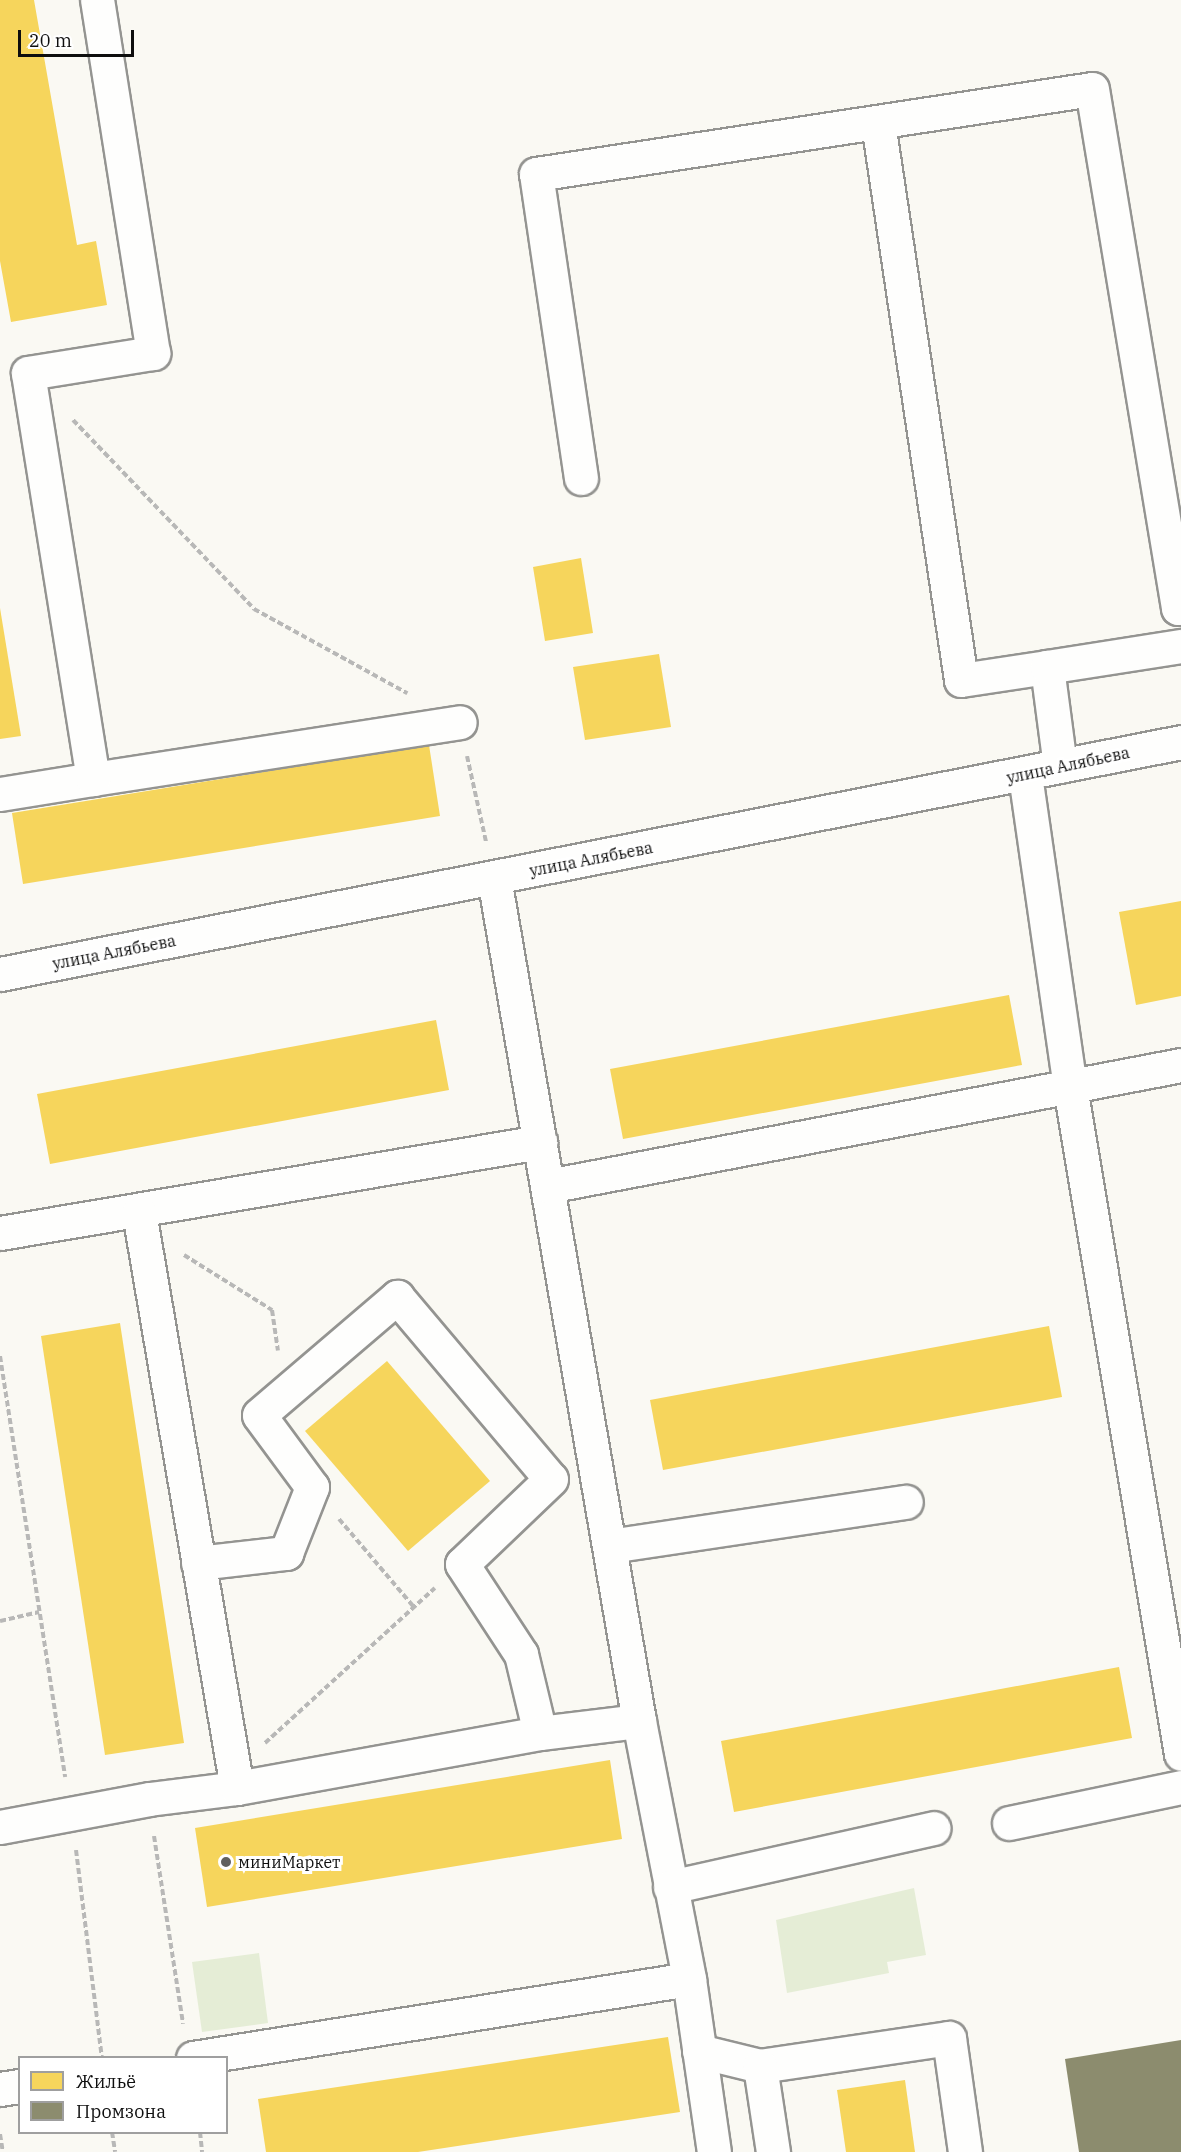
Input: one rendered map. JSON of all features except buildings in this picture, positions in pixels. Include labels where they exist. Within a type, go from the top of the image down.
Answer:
[{"type":"street","points":[[93,779],[28,373],[153,353],[97,0]]},
{"type":"street","points":[[581,478],[536,174],[1092,89],[1180,615]]},
{"type":"street","points":[[878,123],[961,680],[1181,646]]},
{"type":"street","points":[[1047,667],[1060,766]]},
{"type":"street","points":[[0,794],[459,722]]},
{"type":"street","name":"улица Алябьева","points":[[0,974],[1181,742]]},
{"type":"street","points":[[1025,774],[1070,1087],[1177,1701],[1181,1754]]},
{"type":"street","points":[[494,878],[639,1721],[669,1887],[689,1979],[714,2152]]},
{"type":"street","points":[[548,1186],[1181,1065]]},
{"type":"street","points":[[0,1233],[141,1220],[540,1142]]},
{"type":"street","points":[[141,1220],[235,1780]]},
{"type":"street","points":[[198,1563],[286,1553],[312,1487],[259,1415],[397,1297],[551,1479],[462,1564],[521,1654],[540,1733]]},
{"type":"street","points":[[610,1546],[906,1502]]},
{"type":"street","points":[[0,1827],[235,1780],[540,1733],[639,1721]]},
{"type":"street","points":[[1008,1823],[1181,1788]]},
{"type":"street","points":[[669,1887],[933,1828]]},
{"type":"street","points":[[189,2046],[689,1979]]},
{"type":"street","points":[[699,2051],[760,2066],[949,2038],[965,2152]]},
{"type":"street","points":[[760,2066],[773,2152]]},
{"type":"street","points":[[0,2089],[18,2086]]},
{"type":"path","points":[[68,415],[254,609],[459,722],[494,878]]},
{"type":"path","points":[[141,1220],[272,1310],[283,1394]]},
{"type":"path","points":[[0,1356],[71,1814],[102,2056]]},
{"type":"path","points":[[312,1487],[414,1607]]},
{"type":"path","points":[[235,1780],[414,1607],[462,1564]]},
{"type":"path","points":[[0,1621],[39,1612]]},
{"type":"path","points":[[149,1799],[189,2046]]},
{"type":"path","points":[[0,2134],[3,2152]]},
{"type":"path","points":[[112,2134],[115,2152]]},
{"type":"path","points":[[200,2134],[202,2152]]},
{"type":"green space","points":[[914,1888],[926,1955],[887,1962],[889,1973],[787,1993],[776,1920]]},
{"type":"green space","points":[[259,1953],[268,2023],[202,2032],[192,1962]]},
{"type":"place","name":"миниМаркет","points":[[226,1862]]}]
